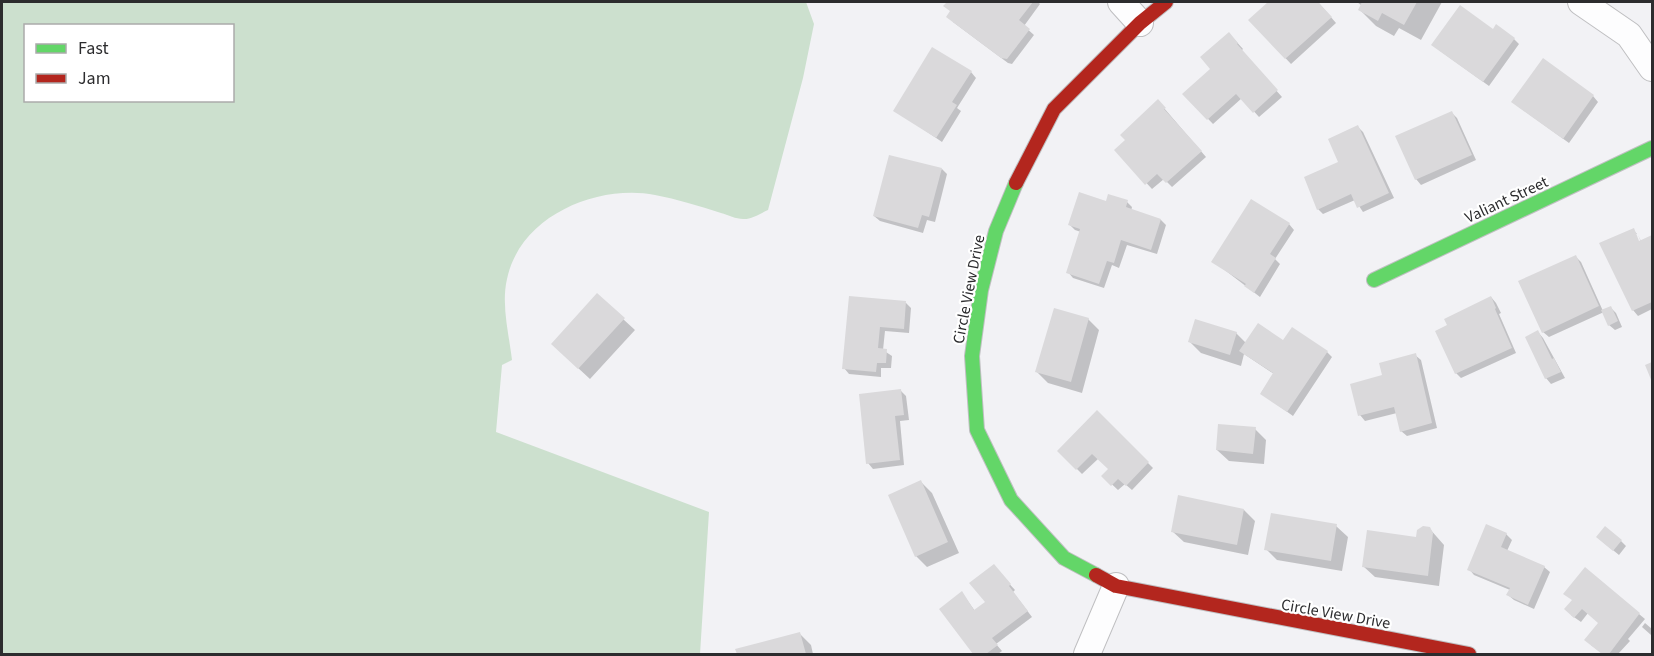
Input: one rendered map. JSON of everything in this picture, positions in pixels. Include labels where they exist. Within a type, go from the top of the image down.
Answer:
[{"type":"street","points":[[1121,2],[1140,23]]},
{"type":"street","name":"Circle View Drive","points":[[1167,2],[1140,23],[1054,109],[1015,185],[996,231],[984,280],[972,356],[977,430],[1011,500],[1064,558],[1116,586],[1469,654]]},
{"type":"street","points":[[1581,2],[1629,35],[1653,68]]},
{"type":"street","name":"Valiant Street","points":[[1374,280],[1653,148]]},
{"type":"street","points":[[1087,654],[1116,586]]},
{"type":"green space","points":[[2,2],[806,2],[814,24],[803,78],[768,210],[743,219],[655,195],[633,193],[586,200],[564,209],[544,222],[527,238],[515,257],[505,289],[505,309],[512,360],[502,365],[496,432],[709,512],[700,654],[2,654]]},
{"type":"building","points":[[947,2],[1033,2],[1019,20],[1030,29],[1007,59],[1001,58],[946,17],[950,11],[943,6]]},
{"type":"building","points":[[1268,2],[1318,2],[1332,17],[1285,59],[1248,20]]},
{"type":"building","points":[[1362,2],[1417,2],[1404,25],[1382,13],[1378,21],[1358,10]]},
{"type":"building","points":[[1460,5],[1493,29],[1496,24],[1515,38],[1483,82],[1431,45]]},
{"type":"building","points":[[1229,32],[1278,90],[1253,113],[1236,94],[1207,120],[1182,94],[1210,69],[1200,57]]},
{"type":"building","points":[[932,47],[972,71],[952,102],[957,105],[936,138],[893,111]]},
{"type":"building","points":[[1543,58],[1594,95],[1563,139],[1511,102]]},
{"type":"building","points":[[1158,99],[1166,108],[1164,109],[1202,151],[1166,183],[1157,174],[1145,185],[1114,150],[1125,140],[1120,135]]},
{"type":"building","points":[[1452,111],[1472,155],[1415,180],[1395,136]]},
{"type":"building","points":[[1358,125],[1389,193],[1357,208],[1351,194],[1317,210],[1304,177],[1338,162],[1328,139]]},
{"type":"building","points":[[889,155],[942,168],[929,217],[922,215],[918,228],[873,216]]},
{"type":"building","points":[[1079,192],[1106,201],[1108,194],[1128,200],[1126,207],[1161,219],[1151,250],[1121,240],[1114,263],[1107,261],[1099,284],[1066,273],[1080,229],[1068,225]]},
{"type":"building","points":[[1251,199],[1290,223],[1270,254],[1276,258],[1254,293],[1244,286],[1246,284],[1211,262]]},
{"type":"building","points":[[1634,228],[1639,241],[1652,235],[1652,302],[1632,311],[1599,243]]},
{"type":"building","points":[[1576,255],[1599,306],[1542,333],[1518,281]]},
{"type":"building","points":[[597,293],[625,318],[578,369],[551,344]]},
{"type":"building","points":[[849,296],[906,301],[904,329],[880,327],[878,348],[887,349],[886,363],[877,363],[876,372],[842,369]]},
{"type":"building","points":[[1491,296],[1512,348],[1455,374],[1435,331],[1447,325],[1444,319]]},
{"type":"building","points":[[1611,306],[1618,321],[1608,326],[1601,310]]},
{"type":"building","points":[[1054,308],[1089,318],[1071,382],[1035,372]]},
{"type":"building","points":[[1195,319],[1237,332],[1230,355],[1188,342]]},
{"type":"building","points":[[1258,323],[1283,340],[1292,327],[1328,351],[1287,412],[1260,394],[1273,373],[1239,351]]},
{"type":"building","points":[[1538,330],[1561,372],[1545,379],[1525,337]]},
{"type":"building","points":[[1416,353],[1432,423],[1400,432],[1394,407],[1358,416],[1350,384],[1382,375],[1379,363]]},
{"type":"building","points":[[1652,362],[1652,382],[1645,365]]},
{"type":"building","points":[[901,389],[904,415],[895,416],[900,460],[866,464],[859,394]]},
{"type":"building","points":[[1097,410],[1149,462],[1126,486],[1118,479],[1111,486],[1101,476],[1108,469],[1092,454],[1076,470],[1057,451]]},
{"type":"building","points":[[1218,424],[1256,427],[1253,454],[1216,450]]},
{"type":"building","points":[[921,480],[948,542],[915,557],[888,495]]},
{"type":"building","points":[[1178,495],[1244,509],[1237,545],[1171,532]]},
{"type":"building","points":[[1271,513],[1337,524],[1331,561],[1264,550]]},
{"type":"building","points":[[1486,524],[1507,533],[1501,547],[1545,566],[1528,605],[1506,595],[1510,588],[1467,570]]},
{"type":"building","points":[[1423,526],[1430,527],[1433,533],[1428,576],[1362,567],[1367,530],[1416,537],[1417,530]]},
{"type":"building","points":[[1605,526],[1622,540],[1613,551],[1596,537]]},
{"type":"building","points":[[994,564],[1011,584],[1009,586],[1028,611],[992,638],[998,645],[986,654],[973,654],[939,609],[962,591],[974,610],[985,602],[969,583]]},
{"type":"building","points":[[1585,567],[1640,613],[1609,654],[1602,654],[1584,640],[1598,623],[1582,609],[1574,618],[1564,609],[1572,600],[1563,594]]},
{"type":"building","points":[[800,632],[806,654],[737,654],[735,649]]},
{"type":"traffic: fast","points":[[1374,280],[1652,148]]},
{"type":"traffic: fast","points":[[1016,183],[996,231],[981,290],[972,356],[977,430],[1011,500],[1064,558],[1096,575]]},
{"type":"traffic: jam","points":[[1016,183],[1054,109],[1140,23],[1166,2]]},
{"type":"traffic: jam","points":[[1096,575],[1116,586],[1469,654]]}]
